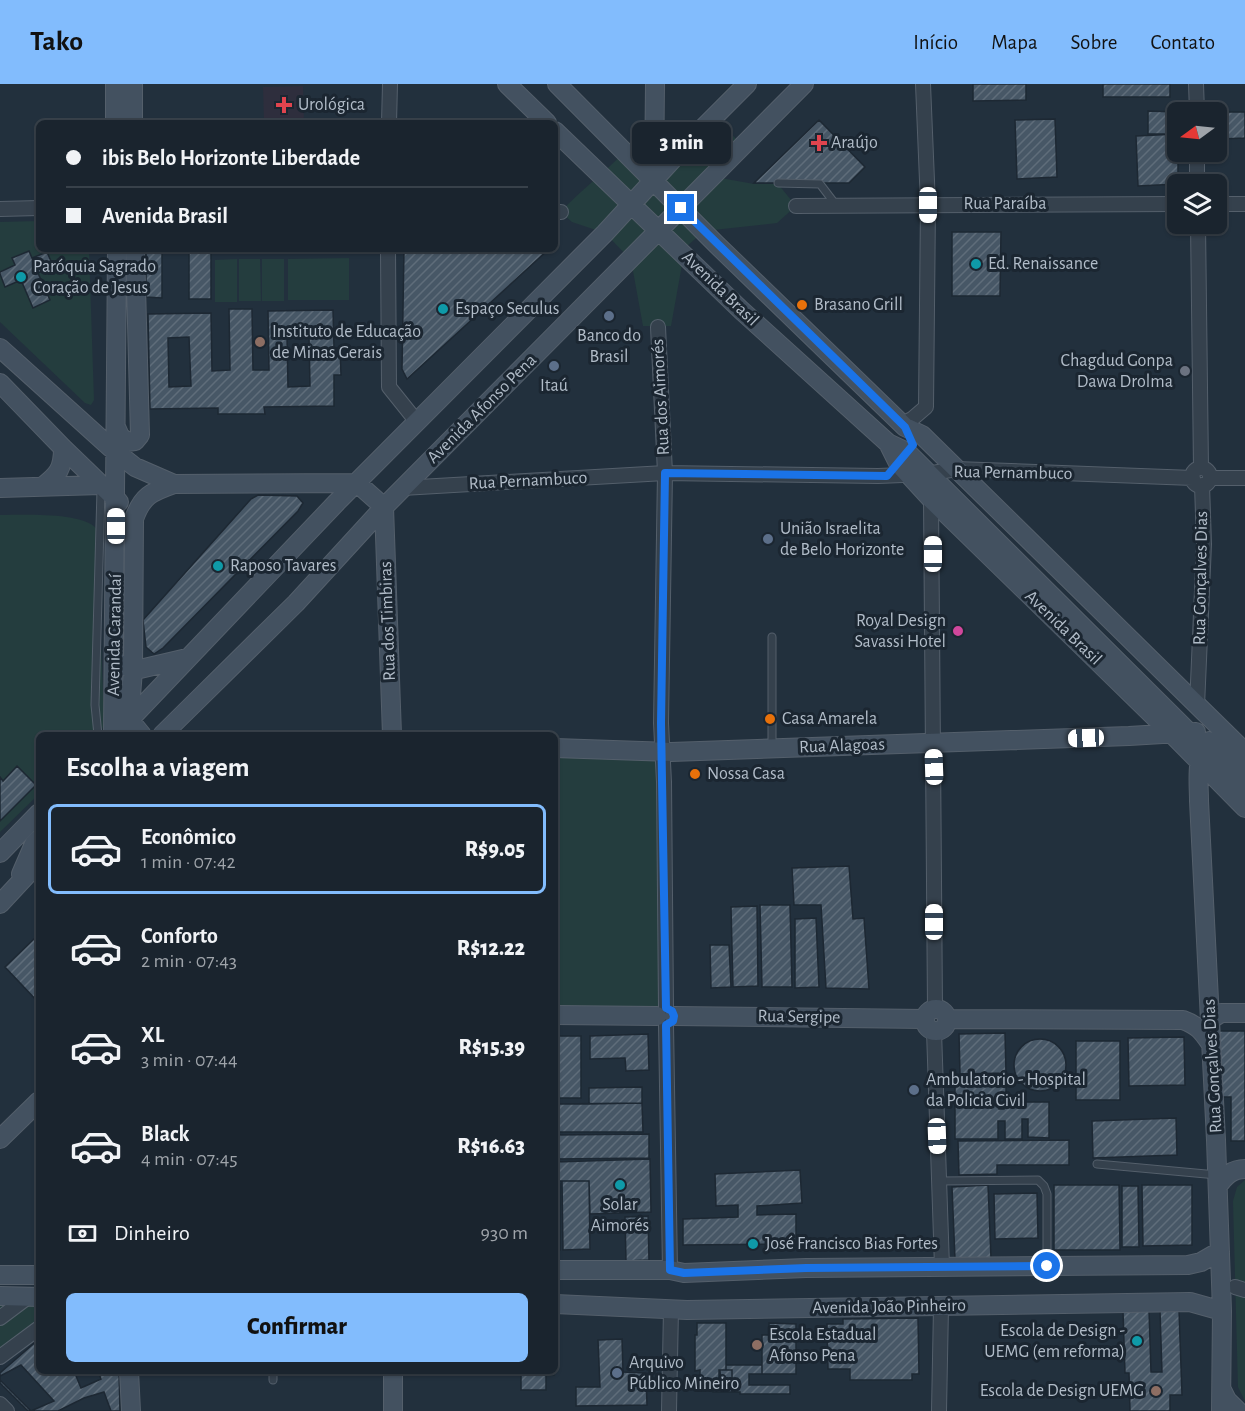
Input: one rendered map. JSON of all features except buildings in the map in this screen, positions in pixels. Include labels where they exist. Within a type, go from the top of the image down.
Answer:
[{"type":"street","points":[[115,84],[115,120]]},
{"type":"street","points":[[133,84],[133,120]]},
{"type":"street","points":[[389,120],[390,84]]},
{"type":"street","points":[[507,84],[544,120]]},
{"type":"street","name":"Avenida Brasil","points":[[557,84],[904,425],[922,435],[917,466]]},
{"type":"street","points":[[654,181],[655,84]]},
{"type":"street","name":"Avenida Afonso Pena","points":[[129,727],[187,658],[747,84]]},
{"type":"street","name":"Avenida Afonso Pena","points":[[165,732],[296,603],[402,488],[804,84]]},
{"type":"street","points":[[904,425],[926,407],[928,205],[923,84]]},
{"type":"street","points":[[1196,84],[1197,102]]},
{"type":"street","points":[[654,122],[658,134],[666,145],[677,146],[692,139]]},
{"type":"street","name":"Avenida Brasil","points":[[558,134],[741,310],[888,443],[1197,706],[1245,808]]},
{"type":"street","name":"Rua Paraíba","points":[[796,206],[1167,204]]},
{"type":"street","points":[[1227,204],[1245,204]]},
{"type":"street","points":[[0,209],[36,208]]},
{"type":"street","name":"Rua Gonçalves Dias","points":[[1197,706],[1204,544],[1198,234]]},
{"type":"street","name":"Avenida Carandaí","points":[[114,732],[117,252]]},
{"type":"street","points":[[116,427],[120,436],[127,442],[135,441],[140,435],[135,252]]},
{"type":"street","points":[[388,252],[389,387],[417,422]]},
{"type":"street","name":"Rua dos Aimorés","points":[[658,327],[665,473],[661,723],[670,1270]]},
{"type":"street","points":[[0,348],[75,417],[135,467],[174,484]]},
{"type":"street","points":[[0,383],[63,448],[116,498],[134,519],[145,498],[152,492],[174,484],[357,483],[384,507]]},
{"type":"street","name":"Avenida Brasil","points":[[904,425],[917,466],[931,499],[1145,709],[1214,741],[1245,752]]},
{"type":"street","points":[[42,487],[56,476],[63,461],[63,448]]},
{"type":"street","name":"Avenida Brasil","points":[[917,466],[1245,770]]},
{"type":"street","name":"Rua Pernambuco","points":[[402,488],[665,473],[917,466],[1245,478]]},
{"type":"street","points":[[0,488],[101,484]]},
{"type":"street","points":[[931,499],[935,1020],[942,1267]]},
{"type":"street","name":"Rua dos Timbiras","points":[[384,507],[392,732]]},
{"type":"street","name":"Avenida Carandaí","points":[[129,727],[133,670],[134,519]]},
{"type":"street","points":[[933,532],[954,521]]},
{"type":"street","points":[[115,655],[122,665],[133,670],[187,658]]},
{"type":"street","points":[[1129,736],[1141,722],[1145,709]]},
{"type":"street","name":"Rua Alagoas","points":[[558,748],[663,752],[1129,736],[1214,741]]},
{"type":"street","name":"Avenida Brasil","points":[[1214,741],[1245,788]]},
{"type":"street","name":"Rua Gonçalves Dias","points":[[1214,741],[1198,801],[1210,996],[1210,1043],[1220,1251],[1221,1411]]},
{"type":"street","points":[[0,853],[36,816]]},
{"type":"street","points":[[14,889],[36,841]]},
{"type":"street","points":[[0,904],[36,865]]},
{"type":"street","points":[[1183,1020],[1201,1010],[1210,996]]},
{"type":"street","points":[[1210,1020],[1221,1013],[1245,1013]]},
{"type":"street","name":"Rua Sergipe","points":[[558,1015],[935,1020],[1183,1020]]},
{"type":"street","points":[[1183,1020],[1202,1030],[1210,1043]]},
{"type":"street","points":[[0,1139],[36,1104]]},
{"type":"street","points":[[1217,1180],[1238,1169],[1245,1169]]},
{"type":"street","points":[[558,1270],[670,1270],[684,1273],[806,1268],[1188,1265],[1201,1262],[1220,1251]]},
{"type":"street","points":[[0,1275],[36,1275]]},
{"type":"street","points":[[0,1296],[34,1297]]},
{"type":"street","points":[[0,1318],[34,1297]]},
{"type":"street","name":"Avenida João Pinheiro","points":[[558,1304],[671,1309],[1190,1302],[1222,1311]]},
{"type":"street","points":[[939,1411],[941,1307]]},
{"type":"street","points":[[669,1411],[671,1309]]},
{"type":"street","points":[[0,1357],[36,1330]]},
{"type":"street","points":[[129,1374],[131,1411]]},
{"type":"street","points":[[393,1374],[393,1411]]},
{"type":"street","points":[[1222,1390],[1227,1400],[1238,1411]]},
{"type":"street","points":[[0,1404],[7,1411]]},
{"type":"lane","points":[[778,183],[820,184],[837,205]]},
{"type":"lane","points":[[98,732],[95,705],[101,484]]},
{"type":"lane","points":[[772,637],[772,748]]},
{"type":"lane","points":[[1097,1164],[1217,1180]]},
{"type":"lane","points":[[939,1181],[1038,1180],[1044,1186],[1047,1194],[1047,1266]]},
{"type":"lane","points":[[273,1374],[273,1380]]},
{"type":"shaded area","name":"Urológica","points":[[303,86],[304,120],[264,120],[263,87]]},
{"type":"green space","points":[[715,117],[741,144],[715,177],[754,184],[778,184],[796,206],[777,223],[704,231],[685,248],[671,326],[643,326],[631,260],[605,233],[572,222],[561,212],[624,152],[654,181]]},
{"type":"green space","points":[[36,221],[36,252],[89,252],[94,400],[91,405],[85,403],[0,322],[0,222]]},
{"type":"green space","points":[[349,258],[349,300],[288,300],[288,259]]},
{"type":"green space","points":[[237,259],[237,302],[215,302],[215,260]]},
{"type":"green space","points":[[239,259],[260,259],[261,301],[239,301]]},
{"type":"green space","points":[[262,259],[284,259],[284,301],[262,301]]},
{"type":"green space","points":[[0,515],[37,515],[78,519],[96,528],[103,727],[100,732],[36,732],[36,797],[0,832]]},
{"type":"green space","points":[[558,748],[653,748],[661,765],[661,1009],[558,1015]]},
{"type":"green space","points":[[1245,1180],[1245,1401],[1238,1387],[1233,1201],[1237,1187]]},
{"type":"green space","points":[[0,1298],[36,1298],[36,1336],[0,1363]]},
{"type":"place","name":"Urológica","points":[[284,105]]},
{"type":"place","name":"Araújo","points":[[819,143]]},
{"type":"place","name":"Ed. Renaissance","points":[[976,264]]},
{"type":"place","name":"Paróquia Sagrado Coração de Jesus","points":[[21,277]]},
{"type":"place","name":"Brasano Grill","points":[[802,305]]},
{"type":"place","name":"Espaço Seculus","points":[[443,309]]},
{"type":"place","name":"Banco do Brasil","points":[[609,316]]},
{"type":"place","name":"Instituto de Educação de Minas Gerais","points":[[260,342]]},
{"type":"place","name":"Itaú","points":[[554,366]]},
{"type":"place","name":"Chagdud Gonpa Dawa Drolma","points":[[1185,371]]},
{"type":"place","name":"União Israelita de Belo Horizonte","points":[[768,539]]},
{"type":"place","name":"Raposo Tavares","points":[[218,566]]},
{"type":"place","name":"Royal Design Savassi Hotel","points":[[958,631]]},
{"type":"place","name":"Casa Amarela","points":[[770,719]]},
{"type":"place","name":"Nossa Casa","points":[[695,774]]},
{"type":"place","name":"Ambulatorio - Hospital da Policia Civil","points":[[914,1090]]},
{"type":"place","name":"Solar Aimorés","points":[[620,1185]]},
{"type":"place","name":"José Francisco Bias Fortes","points":[[753,1244]]},
{"type":"place","name":"Escola de Design - UEMG (em reforma)","points":[[1137,1341]]},
{"type":"place","name":"Escola Estadual Afonso Pena","points":[[757,1345]]},
{"type":"place","name":"Arquivo Público Mineiro","points":[[617,1373]]},
{"type":"place","name":"Escola de Design UEMG","points":[[1156,1391]]},
{"type":"route","points":[[681,208],[905,427],[913,445],[887,476],[665,473],[661,723],[664,782],[666,1008],[672,1011],[674,1016],[673,1021],[666,1025],[670,1270],[684,1273],[806,1268],[1047,1266]]}]
